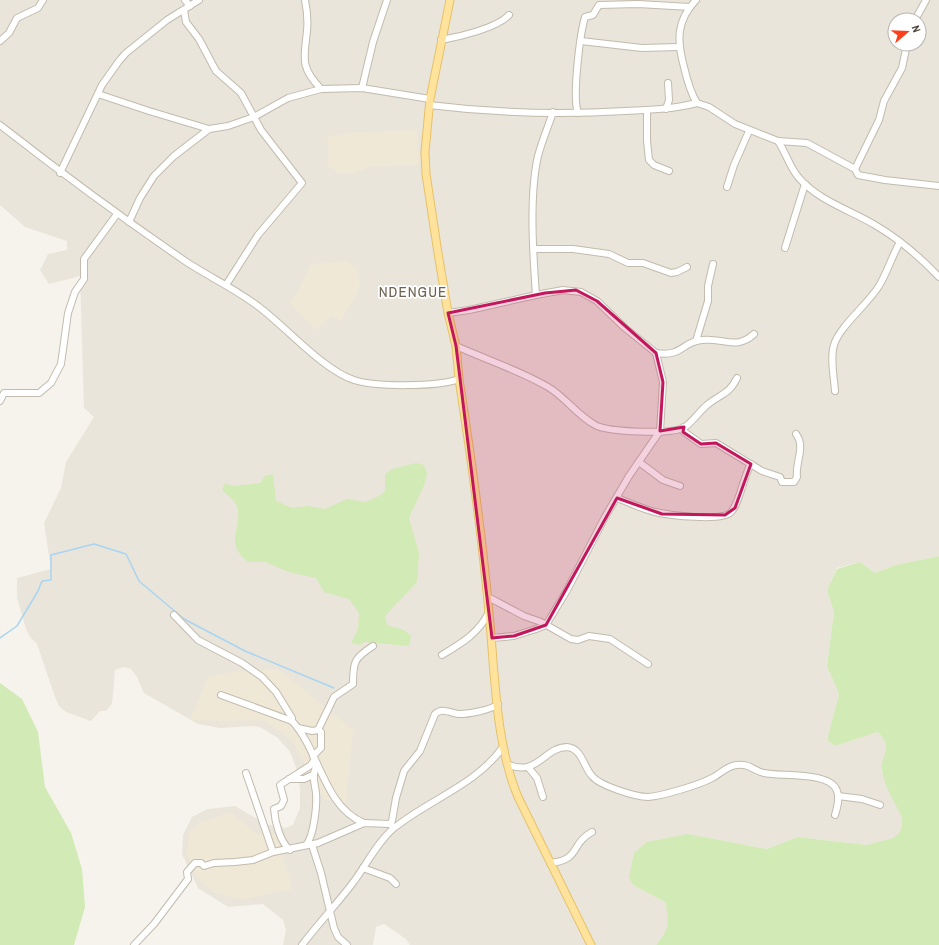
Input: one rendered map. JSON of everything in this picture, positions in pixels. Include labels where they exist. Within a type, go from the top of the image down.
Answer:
[{"type":"main road","points":[[450,0],[429,102],[425,136],[426,174],[448,313],[456,346],[488,597],[503,747],[518,797],[592,945]]},
{"type":"street","points":[[0,41],[9,33],[17,18],[38,8],[43,0]]},
{"type":"street","points":[[185,0],[187,8],[186,22],[199,39],[216,71],[241,93],[273,146],[302,183],[258,235],[226,285]]},
{"type":"street","points":[[60,173],[110,72],[126,53],[167,20],[199,0]]},
{"type":"street","points":[[305,0],[307,31],[303,56],[309,74],[321,89]]},
{"type":"street","points":[[362,88],[373,42],[387,0]]},
{"type":"street","points":[[696,0],[690,7],[680,29],[679,47],[690,88],[697,102]]},
{"type":"street","points":[[919,12],[926,0]]},
{"type":"street","points":[[578,113],[577,88],[581,41],[585,17],[593,15],[599,5],[663,3],[690,7]]},
{"type":"street","points":[[441,40],[492,25],[502,21],[509,15]]},
{"type":"street","points":[[581,41],[642,48],[679,47]]},
{"type":"street","points":[[855,169],[878,120],[884,101],[902,68],[905,52]]},
{"type":"street","points":[[666,109],[669,100],[668,83]]},
{"type":"street","points":[[98,94],[209,129],[228,126],[254,116],[288,98],[321,89],[362,88],[429,102],[496,111],[578,113],[648,111],[666,109],[697,102],[710,106],[726,119],[749,131],[778,141],[807,143],[855,169],[858,175],[881,180],[939,186]]},
{"type":"street","points":[[648,111],[647,141],[649,160],[654,165],[669,171]]},
{"type":"street","points":[[536,295],[533,218],[537,166],[553,112]]},
{"type":"street","points":[[0,124],[60,173],[186,261],[260,308],[326,363],[354,380],[372,384],[396,385],[442,382],[459,379]]},
{"type":"street","points":[[129,222],[140,198],[154,176],[166,163],[209,129]]},
{"type":"street","points":[[727,187],[749,131]]},
{"type":"street","points":[[778,141],[792,167],[805,184],[826,199],[859,215],[900,242],[919,257],[939,278]]},
{"type":"street","points":[[785,248],[805,184]]},
{"type":"street","points":[[0,401],[4,393],[39,393],[51,384],[60,364],[68,313],[75,292],[84,278],[84,259],[117,214]]},
{"type":"street","points":[[835,391],[833,357],[834,344],[846,325],[867,304],[880,285],[900,242]]},
{"type":"street","points":[[534,249],[573,249],[608,254],[628,263],[643,263],[671,273],[687,267]]},
{"type":"street","points":[[696,341],[708,301],[708,286],[713,264]]},
{"type":"street","points":[[448,313],[563,290],[581,292],[596,301],[625,328],[656,353],[676,353],[696,341],[710,339],[728,343],[740,343],[749,339],[754,334]]},
{"type":"street","points":[[456,346],[511,368],[549,388],[597,426],[620,431],[660,431],[684,427],[708,404],[730,390],[737,378]]},
{"type":"street","points":[[492,638],[514,636],[546,624],[566,592],[605,517],[660,431],[663,382],[656,353]]},
{"type":"street","points":[[684,427],[685,434],[701,444],[716,443],[767,473],[780,477],[782,482],[796,481],[796,466],[800,450],[800,441],[796,434]]},
{"type":"street","points":[[639,462],[663,480],[680,486]]},
{"type":"street","points":[[618,498],[640,508],[662,514],[694,517],[725,516],[730,514],[735,508],[745,474],[751,464]]},
{"type":"street","points":[[488,597],[546,624],[575,640],[589,636],[610,639],[648,664]]},
{"type":"street","points":[[442,655],[475,633],[484,622],[489,612]]},
{"type":"street","points":[[174,615],[198,640],[242,663],[262,677],[276,692],[292,718],[292,722]]},
{"type":"street","points":[[318,730],[334,697],[353,684],[353,666],[358,656],[373,646]]},
{"type":"street","points":[[221,695],[292,722],[298,728],[340,806],[347,813],[364,823],[392,826]]},
{"type":"street","points":[[392,826],[396,798],[404,771],[420,751],[435,714],[443,710],[464,713],[483,710],[498,704]]},
{"type":"street","points":[[298,728],[312,731],[318,730]]},
{"type":"street","points":[[318,730],[321,732],[323,743],[315,761],[313,775],[316,804],[309,845],[321,873],[330,912],[338,937],[347,945]]},
{"type":"street","points":[[302,945],[330,912],[392,826],[469,782],[497,756],[503,747]]},
{"type":"street","points":[[507,764],[517,768],[528,766],[559,749],[567,748],[575,750],[592,777],[631,795],[639,796],[664,793],[701,782],[712,778],[731,766],[742,764],[750,765],[762,773],[820,779],[833,785],[838,796],[835,815]]},
{"type":"street","points":[[290,850],[284,845],[274,809],[281,806],[284,800],[280,785],[315,761]]},
{"type":"street","points":[[528,766],[537,778],[543,797]]},
{"type":"street","points":[[246,773],[273,852]]},
{"type":"street","points":[[288,779],[304,779],[313,775]]},
{"type":"street","points":[[838,796],[862,799],[880,805]]},
{"type":"street","points":[[134,945],[154,924],[172,898],[180,890],[188,879],[187,872],[195,863],[201,863],[204,866],[214,863],[254,860],[273,852],[290,850],[327,841],[364,823]]},
{"type":"street","points":[[550,863],[563,862],[571,857],[583,837],[592,832]]},
{"type":"street","points":[[363,868],[390,878],[396,884]]},
{"type":"highlighted area","points":[[576,290],[597,301],[656,353],[663,382],[660,431],[684,427],[683,432],[701,444],[716,443],[751,464],[735,508],[725,515],[662,514],[617,498],[546,625],[514,636],[492,638],[456,346],[448,313],[545,293]]},
{"type":"shaded area","points":[[0,0],[939,0],[939,556],[896,565],[875,573],[860,562],[837,568],[827,590],[834,612],[827,666],[839,694],[827,740],[835,746],[878,732],[884,739],[887,747],[881,771],[902,817],[902,826],[899,833],[893,838],[866,845],[798,837],[767,849],[688,834],[633,885],[665,902],[669,918],[665,934],[656,945],[410,945],[406,939],[384,924],[376,927],[373,945],[283,945],[286,930],[283,920],[263,904],[228,907],[198,888],[182,854],[183,835],[192,817],[208,809],[235,806],[266,824],[285,828],[293,825],[300,808],[300,789],[297,770],[290,752],[278,738],[262,728],[254,726],[220,728],[198,724],[144,693],[137,677],[131,669],[123,667],[115,670],[112,704],[106,711],[100,711],[91,721],[66,712],[59,706],[37,644],[30,637],[26,629],[17,598],[17,578],[51,569],[44,523],[61,488],[66,462],[94,417],[84,408],[80,276],[49,284],[40,270],[48,254],[67,250],[67,241],[25,227],[0,205]]},
{"type":"shaded area","points":[[417,130],[419,165],[369,167],[354,174],[336,174],[335,169],[328,167],[328,137],[355,132]]},
{"type":"shaded area","points":[[347,261],[357,270],[360,286],[354,300],[348,308],[342,321],[331,316],[316,330],[289,302],[298,291],[311,264]]},
{"type":"shaded area","points":[[278,669],[353,730],[346,803],[324,799],[292,740],[264,720],[190,720],[209,676],[232,672]]},
{"type":"shaded area","points":[[231,812],[256,834],[277,834],[292,889],[241,900],[213,892],[196,876],[187,854],[189,832],[202,822]]},
{"type":"green space","points":[[416,463],[424,465],[427,473],[425,483],[409,518],[419,553],[417,582],[385,616],[387,625],[404,630],[411,636],[409,646],[364,642],[360,645],[351,643],[358,629],[359,613],[349,599],[324,592],[316,578],[289,572],[265,562],[248,562],[237,549],[235,537],[238,510],[234,501],[222,490],[225,483],[233,486],[260,483],[265,476],[273,474],[276,501],[292,508],[308,506],[325,509],[347,499],[365,502],[379,496],[385,491],[385,474],[392,469]]},
{"type":"green space","points":[[939,556],[939,945],[656,945],[666,930],[668,915],[665,902],[633,885],[629,877],[634,853],[647,842],[688,834],[767,849],[798,837],[866,845],[893,838],[899,833],[902,826],[902,817],[883,778],[881,766],[886,744],[883,738],[878,732],[835,746],[827,740],[839,694],[827,666],[834,612],[827,590],[837,569],[860,562],[875,573],[896,565]]},
{"type":"green space","points":[[0,683],[22,699],[38,732],[45,787],[71,833],[82,869],[85,907],[74,945],[0,945]]},
{"type":"waterway","points":[[0,638],[17,626],[38,591],[42,581],[51,580],[51,555],[94,544],[126,554],[139,581],[184,619],[245,651],[334,688]]},
{"type":"district","name":"NDENGUE","points":[[413,292]]}]
